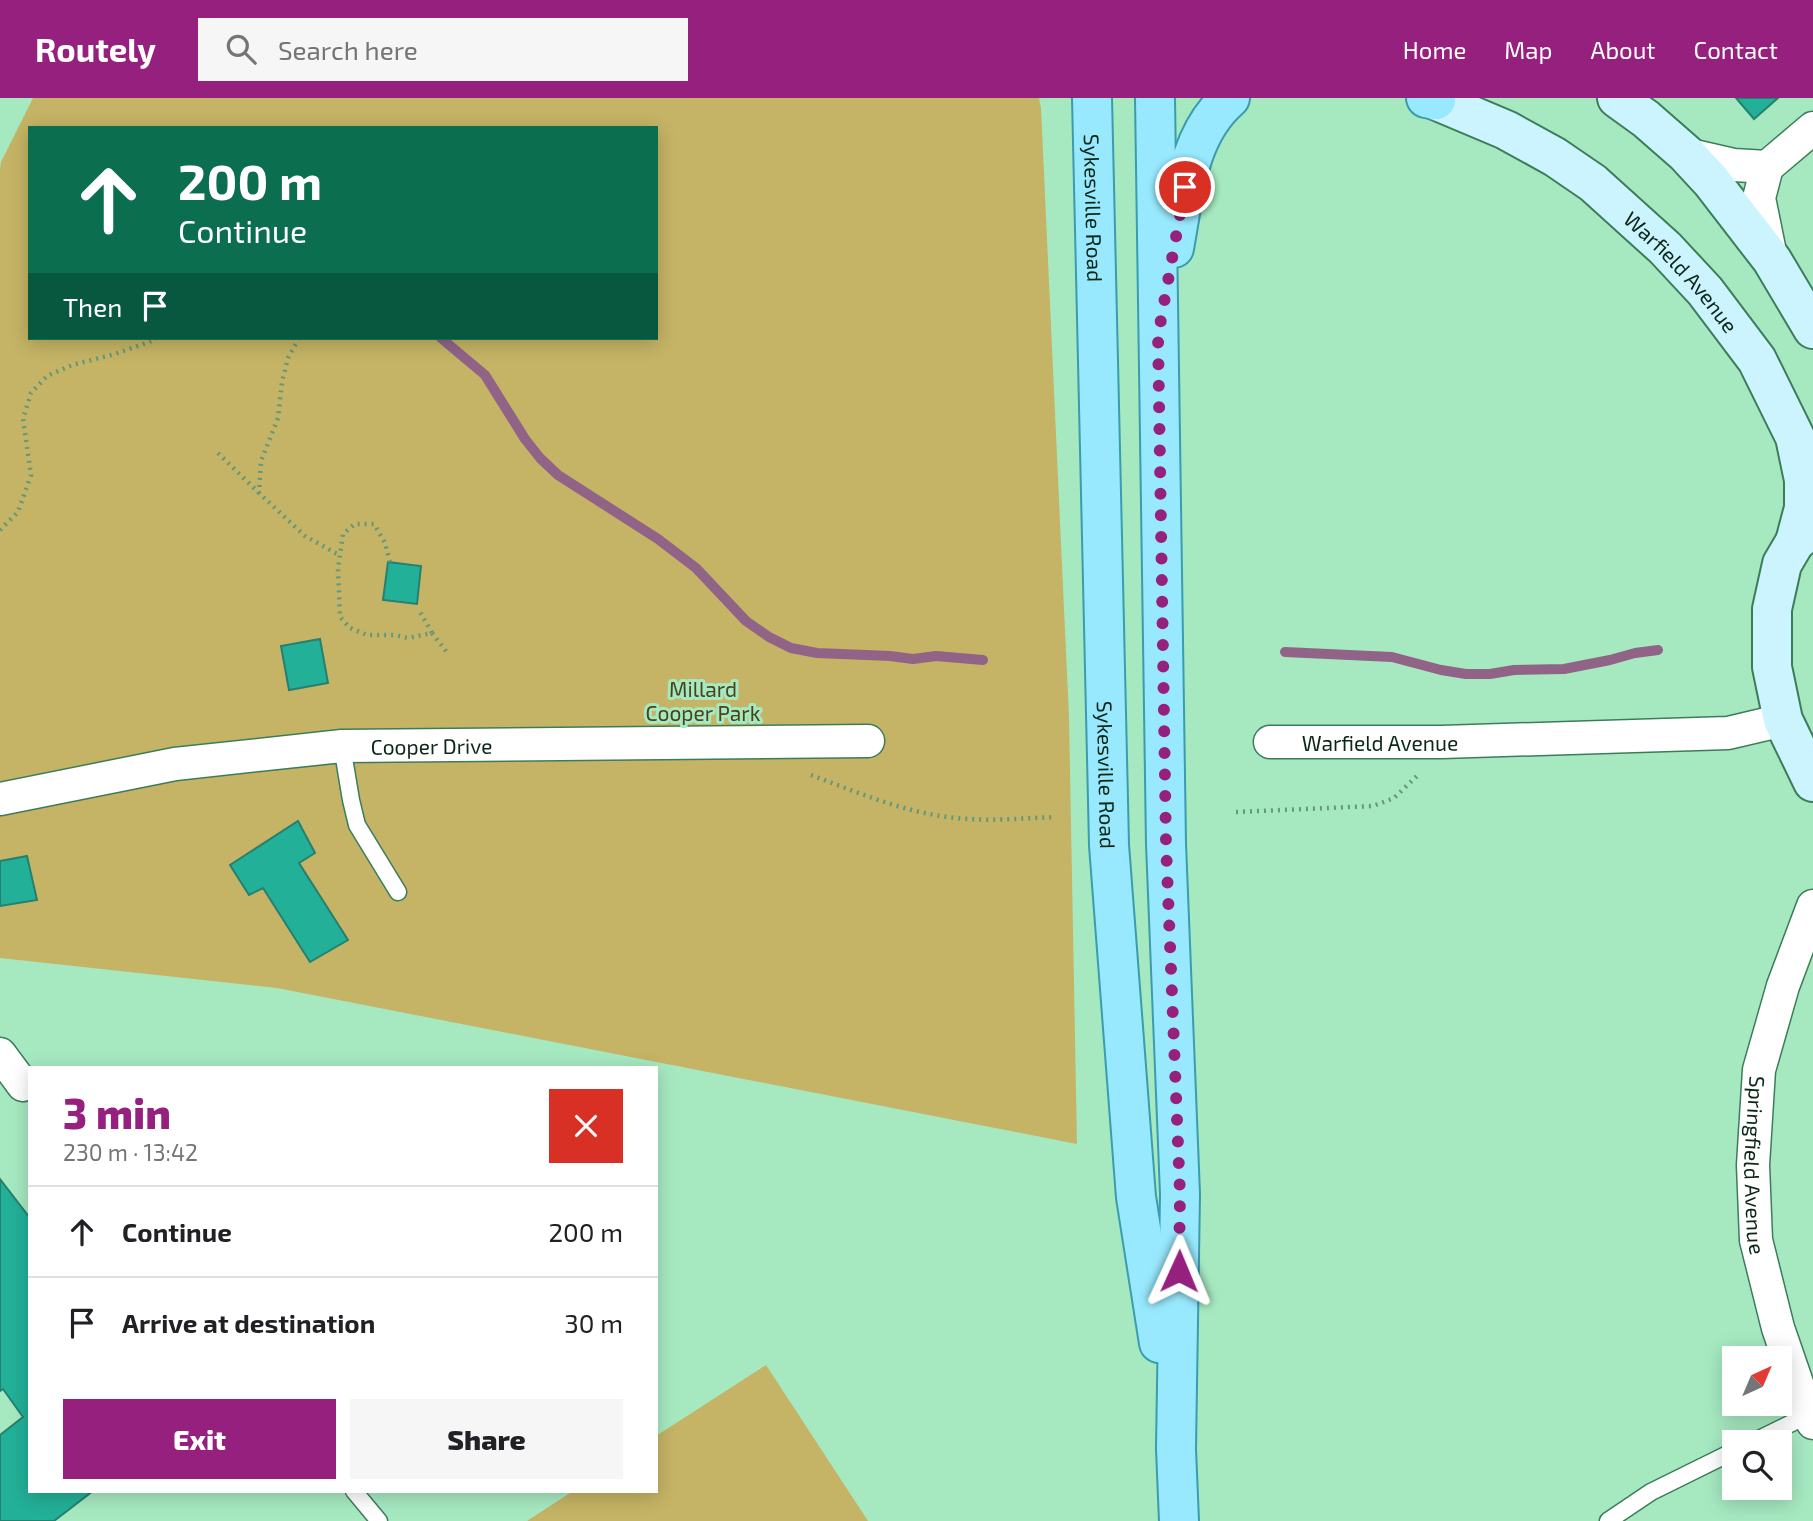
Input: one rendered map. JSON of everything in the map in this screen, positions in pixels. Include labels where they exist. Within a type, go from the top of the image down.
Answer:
[{"type":"main road","name":"Sykesville Road","points":[[1092,98],[1110,845],[1136,1197],[1176,1449]]},
{"type":"main road","name":"Sykesville Road","points":[[1156,98],[1166,844],[1180,1194],[1176,1449],[1179,1521]]},
{"type":"main road","points":[[1158,336],[1190,162],[1209,122],[1230,98]]},
{"type":"street","points":[[1617,98],[1686,154],[1711,181],[1772,260],[1813,329]]},
{"type":"street","name":"Warfield Avenue","points":[[1431,99],[1506,130],[1555,157],[1593,183],[1665,248],[1705,291],[1757,360],[1794,437],[1804,480],[1804,535],[1782,564],[1772,609],[1772,667],[1783,720],[1813,782]]},
{"type":"street","points":[[1772,260],[1759,198],[1767,167],[1813,128]]},
{"type":"street","points":[[1686,154],[1734,165],[1767,167]]},
{"type":"street","name":"Warfield Avenue","points":[[1270,742],[1442,742],[1728,733],[1783,720]]},
{"type":"street","name":"Cooper Drive","points":[[0,799],[175,764],[342,746],[868,741]]},
{"type":"street","name":"Springfield Avenue","points":[[1810,1419],[1778,1328],[1756,1240],[1753,1165],[1759,1070],[1783,986],[1813,906]]},
{"type":"street","points":[[0,1054],[26,1089]]},
{"type":"lane","points":[[342,746],[357,825],[398,892]]},
{"type":"lane","points":[[1783,1430],[1810,1419]]},
{"type":"lane","points":[[1608,1521],[1651,1492],[1722,1457]]},
{"type":"lane","points":[[356,1493],[379,1521]]},
{"type":"path","points":[[0,530],[18,512],[31,475],[23,419],[31,393],[47,376],[72,365],[115,354],[153,340]]},
{"type":"path","points":[[259,494],[261,461],[278,418],[288,358],[298,340]]},
{"type":"path","points":[[218,453],[305,536],[339,555]]},
{"type":"path","points":[[390,562],[385,543],[374,524],[355,524],[343,534],[339,555],[340,617],[350,628],[367,635],[408,638],[432,633]]},
{"type":"path","points":[[420,612],[449,655]]},
{"type":"path","points":[[1236,812],[1373,806],[1394,798],[1413,781],[1442,742]]},
{"type":"path","points":[[807,773],[884,803],[930,815],[969,819],[1055,817]]},
{"type":"green space","name":"Millard Cooper Park","points":[[33,98],[1039,98],[1069,717],[1077,1144],[277,988],[0,958],[1,162]]},
{"type":"green space","points":[[766,1365],[868,1521],[527,1521],[570,1493],[658,1493],[658,1435]]},
{"type":"building","points":[[1736,98],[1778,98],[1754,119]]},
{"type":"building","points":[[388,562],[421,566],[417,604],[383,600]]},
{"type":"building","points":[[320,639],[328,683],[289,690],[281,646]]},
{"type":"building","points":[[298,821],[315,853],[299,863],[348,940],[310,962],[263,888],[249,895],[230,865]]},
{"type":"building","points":[[27,856],[37,900],[0,906],[0,861]]},
{"type":"building","points":[[0,1179],[28,1215],[28,1493],[90,1493],[54,1521],[0,1521],[0,1435],[23,1417],[3,1389],[0,1391]]},
{"type":"waterway","points":[[443,340],[485,375],[525,439],[558,475],[658,539],[696,568],[746,621],[769,637],[791,648],[817,653],[983,660]]},
{"type":"waterway","points":[[1285,652],[1392,657],[1441,670],[1490,674],[1514,670],[1564,669],[1658,650]]},
{"type":"route","points":[[1179,1271],[1180,1194],[1166,844],[1158,336],[1185,187]]}]
